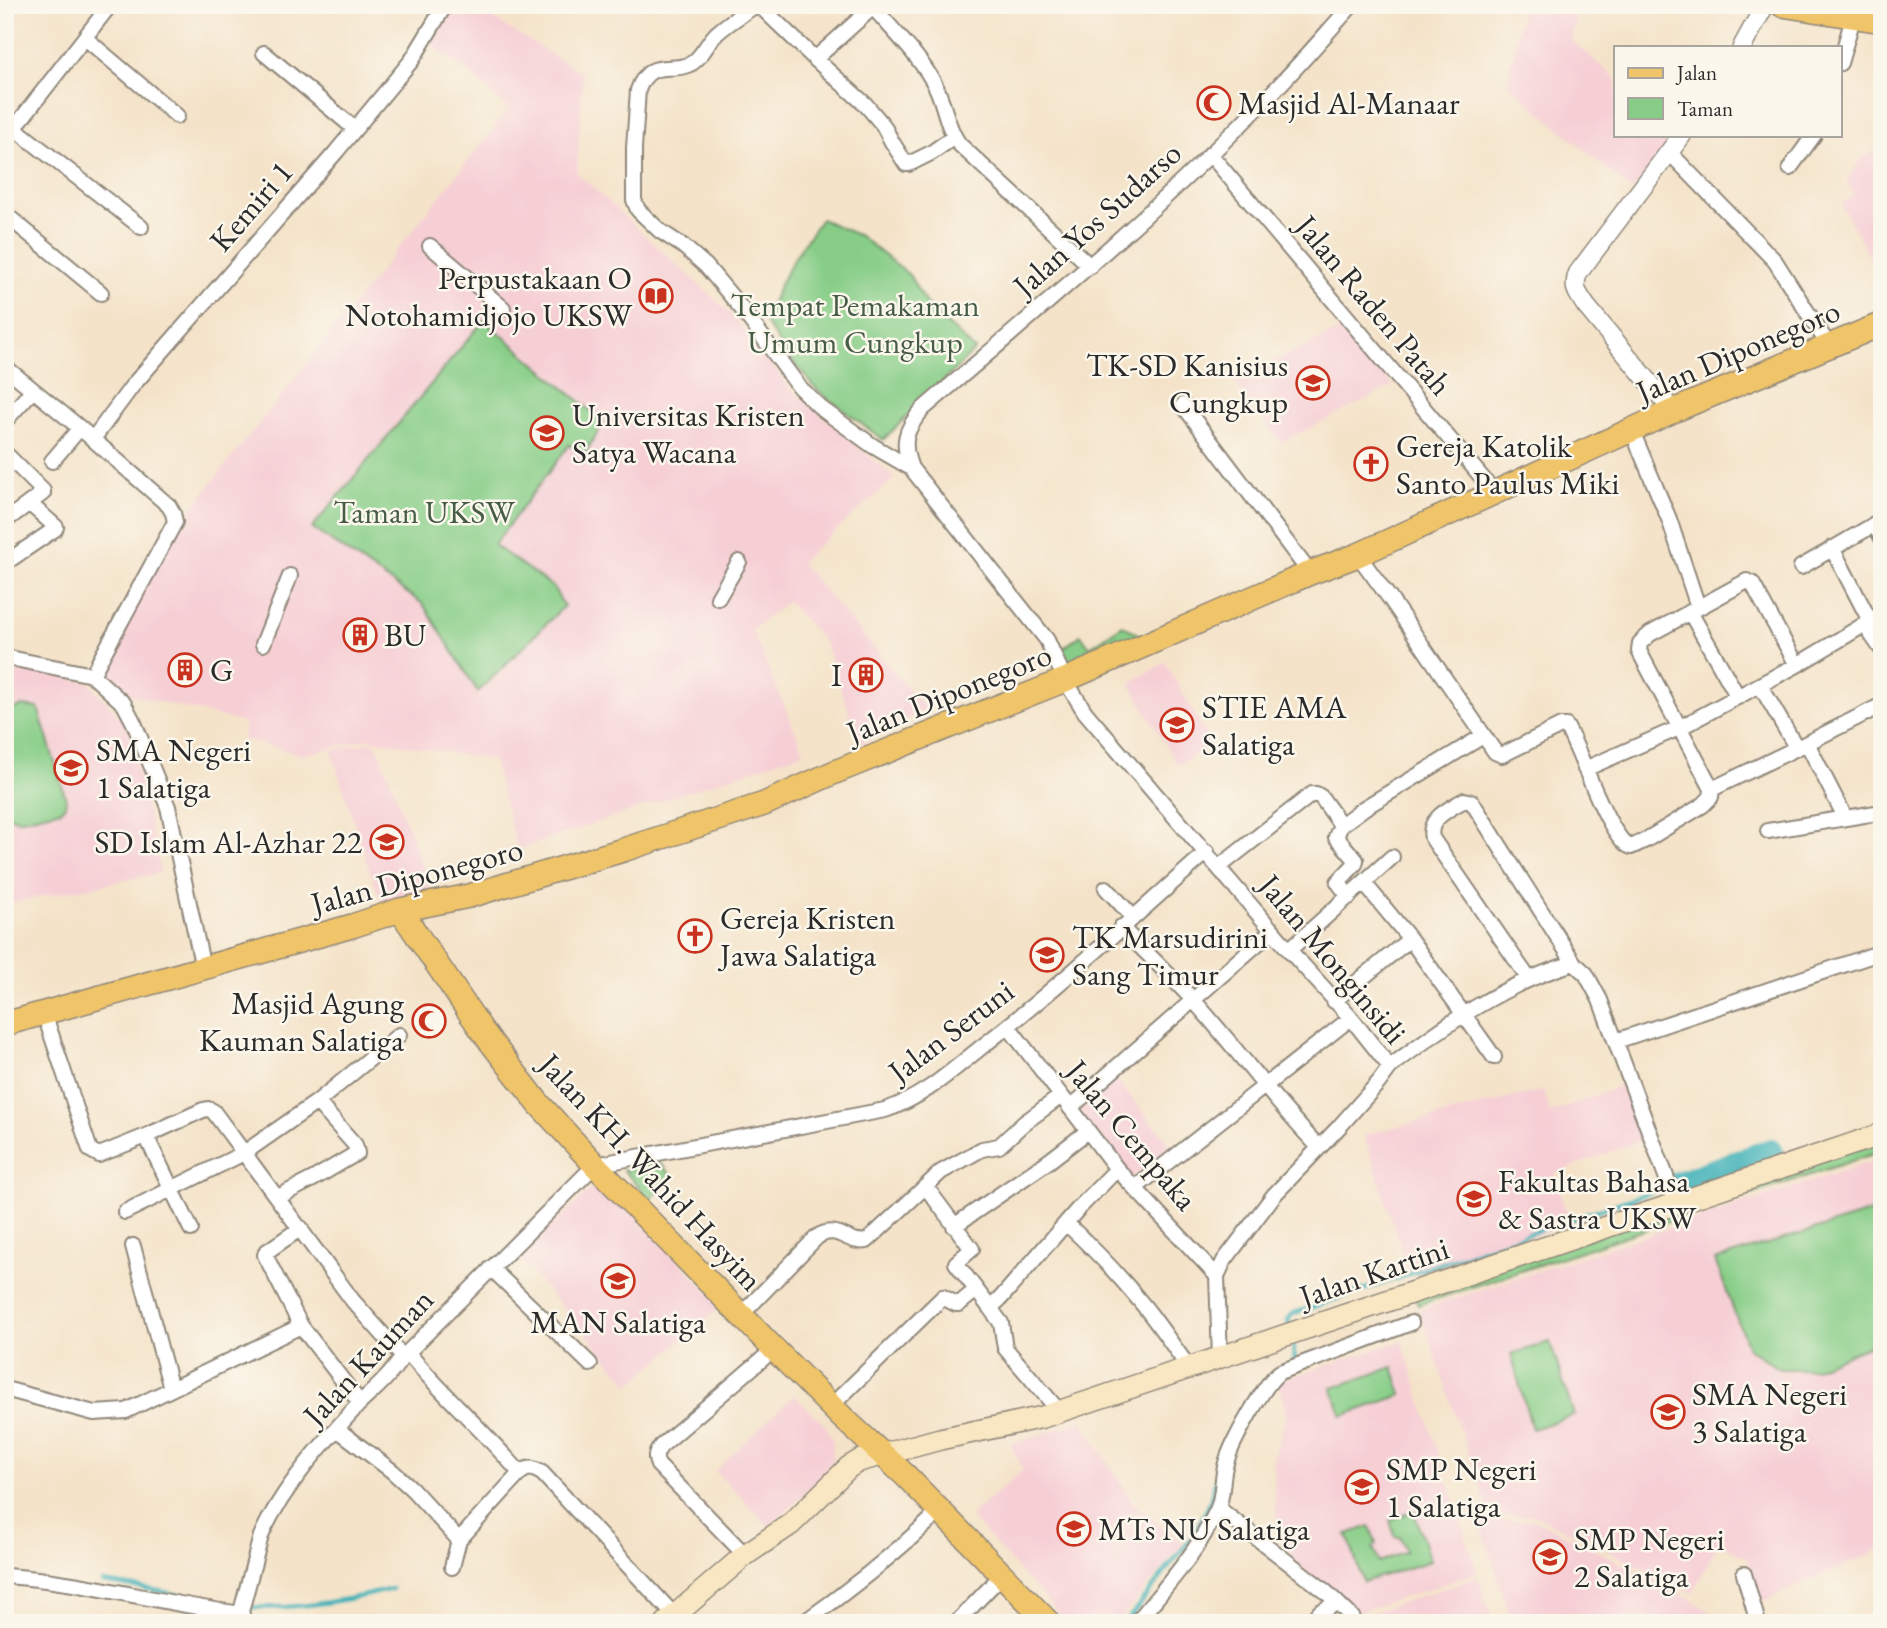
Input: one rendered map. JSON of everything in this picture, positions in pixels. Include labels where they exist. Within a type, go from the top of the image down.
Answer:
[{"type":"main road","points":[[1782,5],[1882,21]]},
{"type":"main road","name":"Jalan Diponegoro","points":[[5,1024],[400,910],[469,896],[764,804],[1358,555],[1673,411],[1882,324]]},
{"type":"main road","name":"Jalan KH. Wahid Hasyim","points":[[400,910],[483,1032],[539,1104],[774,1349],[940,1511],[1049,1623]]},
{"type":"main road","name":"Jalan Kartini","points":[[670,1619],[745,1555],[791,1524],[849,1467],[859,1461],[940,1439],[1043,1417],[1882,1134]]},
{"type":"street","name":"Kemiri 1","points":[[93,439],[133,385],[412,60],[445,5]]},
{"type":"street","points":[[954,137],[931,153],[906,164],[876,115],[758,5],[717,33],[700,57],[689,65],[659,68],[646,75],[641,82],[638,90],[634,148],[634,200],[638,210],[660,231],[706,266],[742,309],[800,388],[822,409],[873,446],[911,468],[1047,640],[1065,680]]},
{"type":"street","name":"Jalan Yos Sudarso","points":[[911,468],[905,452],[905,442],[915,417],[1090,266],[1210,154],[1265,100],[1352,5]]},
{"type":"street","points":[[1743,46],[1765,5]]},
{"type":"street","points":[[108,6],[10,134],[141,227]]},
{"type":"street","points":[[815,59],[874,6],[927,71],[959,144],[1090,266]]},
{"type":"street","points":[[1842,57],[1853,18]]},
{"type":"street","points":[[85,38],[177,116]]},
{"type":"street","points":[[264,53],[355,129]]},
{"type":"street","points":[[1673,411],[1587,306],[1574,282],[1578,273],[1681,136]]},
{"type":"street","points":[[1790,168],[1813,136]]},
{"type":"street","points":[[1669,152],[1775,261],[1829,346]]},
{"type":"street","name":"Jalan Raden Patah","points":[[1210,154],[1494,493]]},
{"type":"street","points":[[5,214],[101,293]]},
{"type":"street","points":[[430,246],[503,308]]},
{"type":"street","points":[[5,367],[93,439],[169,506],[173,513],[175,522],[92,675]]},
{"type":"street","points":[[5,421],[33,390]]},
{"type":"street","points":[[1183,405],[1310,573]]},
{"type":"street","points":[[52,461],[80,428]]},
{"type":"street","points":[[1632,431],[1669,519],[1694,610],[1738,697]]},
{"type":"street","points":[[5,453],[43,491],[5,522]]},
{"type":"street","points":[[5,564],[56,527],[29,503]]},
{"type":"street","points":[[1801,568],[1878,522],[1882,538]]},
{"type":"street","points":[[1832,548],[1872,620],[1882,650]]},
{"type":"street","points":[[1358,555],[1495,752],[1502,755],[1565,725],[1576,743],[1585,769],[1616,833],[1625,845],[1631,847],[1694,812],[1707,802],[1713,793],[1681,727],[1639,651],[1639,646],[1650,634],[1745,581],[1750,582],[1797,665]]},
{"type":"street","points":[[718,598],[739,562]]},
{"type":"street","points":[[263,644],[290,576]]},
{"type":"street","points":[[1585,769],[1681,727],[1797,665],[1872,620]]},
{"type":"street","points":[[5,657],[92,675],[124,704],[168,807],[203,968]]},
{"type":"street","name":"Jalan Monginsidi","points":[[1065,680],[1085,712],[1289,950],[1351,1018],[1390,1067],[1273,1195],[1224,1261],[1217,1276]]},
{"type":"street","points":[[1760,685],[1802,745],[1845,817]]},
{"type":"street","points":[[1712,789],[1880,706]]},
{"type":"street","points":[[1349,897],[1338,882],[1356,860],[1336,837],[1341,825],[1364,808],[1483,736]]},
{"type":"street","points":[[1219,867],[1312,794],[1322,798],[1341,825]]},
{"type":"street","points":[[1529,979],[1432,838],[1435,821],[1464,800],[1472,802],[1574,963],[1590,980],[1616,1041],[1676,1203]]},
{"type":"street","points":[[1768,831],[1882,812]]},
{"type":"street","name":"Jalan Seruni","points":[[596,1165],[886,1110],[905,1104],[921,1095],[1008,1026],[1207,852]]},
{"type":"street","points":[[1289,950],[1392,857]]},
{"type":"street","points":[[1364,883],[1410,939],[1494,1056]]},
{"type":"street","points":[[1106,888],[1133,917]]},
{"type":"street","points":[[1121,928],[1194,1001],[1263,1087],[1319,1147]]},
{"type":"street","points":[[741,1315],[817,1237],[832,1231],[855,1241],[867,1241],[941,1172],[982,1149],[999,1146],[1024,1123],[1065,1102],[1194,1001],[1273,930]]},
{"type":"street","points":[[1334,1001],[1410,939]]},
{"type":"street","points":[[1616,1041],[1882,952]]},
{"type":"street","points":[[1390,1067],[1432,1035],[1511,987],[1547,971],[1574,963]]},
{"type":"street","points":[[44,1013],[90,1150],[99,1155],[203,1110],[208,1109],[216,1114],[354,1301],[495,1443],[520,1473]]},
{"type":"street","points":[[1135,1188],[1351,1018]]},
{"type":"street","name":"Jalan Cempaka","points":[[1008,1026],[1117,1169],[1217,1276]]},
{"type":"street","points":[[125,1212],[244,1153],[317,1102],[399,1035]]},
{"type":"street","points":[[278,1197],[357,1153],[355,1145],[317,1102]]},
{"type":"street","points":[[954,1226],[1041,1167],[1088,1131]]},
{"type":"street","points":[[146,1136],[191,1229]]},
{"type":"street","name":"Jalan Kauman","points":[[242,1611],[266,1524],[299,1475],[405,1355],[596,1165]]},
{"type":"street","points":[[990,1308],[1117,1169]]},
{"type":"street","points":[[926,1187],[972,1249],[956,1262],[1001,1323],[1006,1348],[1059,1411]]},
{"type":"street","points":[[1066,1223],[1099,1254],[1146,1307],[1189,1368]]},
{"type":"street","points":[[301,1228],[265,1255],[301,1326],[360,1403]]},
{"type":"street","points":[[133,1246],[172,1389]]},
{"type":"street","points":[[491,1268],[590,1364]]},
{"type":"street","points":[[1217,1276],[1220,1357]]},
{"type":"street","points":[[831,1405],[943,1297],[959,1304],[976,1290]]},
{"type":"street","points":[[1136,1623],[1191,1555],[1219,1508],[1229,1453],[1274,1376],[1411,1323]]},
{"type":"street","points":[[5,1389],[94,1413],[126,1411],[301,1326]]},
{"type":"street","points":[[745,1555],[655,1459],[662,1446],[774,1349]]},
{"type":"street","points":[[337,1429],[412,1489],[459,1540]]},
{"type":"street","points":[[452,1567],[459,1540],[528,1467],[542,1473],[670,1619]]},
{"type":"street","points":[[1219,1508],[1337,1603],[1355,1623]]},
{"type":"street","points":[[803,1623],[887,1560],[940,1511]]},
{"type":"street","points":[[956,1623],[1003,1574]]},
{"type":"street","points":[[1744,1574],[1758,1623]]},
{"type":"street","points":[[5,1576],[90,1586],[201,1608],[242,1611]]},
{"type":"street","points":[[1311,1623],[1320,1612],[1337,1603]]},
{"type":"shaded area","name":"Universitas Kristen Satya Wacana","points":[[455,5],[470,5],[583,73],[577,173],[731,314],[790,388],[895,478],[800,562],[926,709],[860,744],[825,644],[788,601],[752,630],[804,752],[517,850],[493,760],[367,739],[303,755],[242,739],[245,723],[116,691],[100,671],[179,524],[509,109],[430,43]]},
{"type":"shaded area","points":[[1523,5],[1578,5],[1571,40],[1614,77],[1614,136],[1676,136],[1632,191],[1507,83]]},
{"type":"shaded area","points":[[1882,147],[1882,287],[1872,261],[1841,204],[1853,195],[1847,181],[1861,159]]},
{"type":"shaded area","name":"TK-SD Kanisius Cungkup","points":[[1344,328],[1393,386],[1280,443],[1233,380]]},
{"type":"shaded area","name":"STIE AMA Salatiga","points":[[1165,662],[1212,745],[1177,765],[1130,683]]},
{"type":"shaded area","name":"SMA Negeri 1 Salatiga","points":[[5,666],[88,682],[127,724],[161,873],[5,904]]},
{"type":"shaded area","name":"SD Islam Al-Azhar 22","points":[[373,742],[378,747],[434,904],[390,917],[367,863],[331,750]]},
{"type":"shaded area","points":[[1114,1077],[1171,1145],[1131,1179],[1074,1112]]},
{"type":"shaded area","name":"Fakultas Bahasa & Sastra UKSW","points":[[1623,1085],[1644,1139],[1554,1174],[1570,1224],[1410,1277],[1364,1135],[1543,1090],[1550,1113]]},
{"type":"shaded area","name":"SMA Negeri 3 Salatiga","points":[[1882,1158],[1882,1549],[1759,1603],[1747,1558],[1718,1543],[1693,1593],[1537,1516],[1490,1515],[1419,1310]]},
{"type":"shaded area","name":"MAN Salatiga","points":[[601,1180],[722,1306],[630,1385],[517,1256]]},
{"type":"shaded area","name":"SMP Negeri 1 Salatiga","points":[[1402,1341],[1478,1573],[1347,1616],[1335,1598],[1324,1601],[1302,1584],[1276,1514],[1273,1460],[1285,1419],[1278,1381]]},
{"type":"shaded area","points":[[794,1395],[830,1433],[833,1443],[832,1459],[827,1474],[769,1526],[715,1471]]},
{"type":"shaded area","name":"MTs NU Salatiga","points":[[1082,1421],[1134,1504],[1184,1543],[1117,1623],[1066,1623],[970,1516],[1023,1470],[1010,1444]]},
{"type":"shaded area","name":"SMP Negeri 2 Salatiga","points":[[1479,1520],[1536,1520],[1681,1593],[1722,1619],[1723,1623],[1512,1623]]},
{"type":"shaded area","points":[[1478,1577],[1494,1623],[1351,1623],[1350,1620]]},
{"type":"green space","name":"Tempat Pemakaman Umum Cungkup","points":[[821,219],[860,236],[909,275],[927,305],[975,350],[883,440],[817,390],[787,355],[765,322],[789,268]]},
{"type":"green space","name":"Taman UKSW","points":[[484,320],[604,422],[586,452],[569,445],[494,545],[553,587],[564,606],[478,692],[423,604],[312,528]]},
{"type":"green space","points":[[1123,625],[1144,638],[1070,670],[1062,649],[1081,635],[1090,647]]},
{"type":"green space","points":[[22,706],[38,708],[66,799],[61,810],[18,820],[5,814],[5,711]]},
{"type":"green space","points":[[1882,1138],[1882,1151],[1418,1305],[1416,1297]]},
{"type":"green space","points":[[660,1163],[673,1177],[650,1199],[623,1170]]},
{"type":"green space","points":[[1872,1212],[1882,1237],[1882,1325],[1869,1346],[1813,1369],[1780,1369],[1748,1348],[1715,1260]]},
{"type":"green space","points":[[1550,1342],[1574,1415],[1532,1429],[1511,1354]]},
{"type":"green space","points":[[1393,1367],[1402,1395],[1342,1416],[1332,1388]]},
{"type":"green space","points":[[1414,1511],[1430,1561],[1363,1582],[1347,1534],[1370,1526],[1376,1544],[1373,1547],[1379,1562],[1406,1552],[1400,1537],[1395,1537],[1390,1520]]},
{"type":"waterway","points":[[1672,1185],[1771,1150]]},
{"type":"waterway","points":[[1290,1329],[1288,1320],[1292,1314],[1666,1187]]},
{"type":"waterway","points":[[1292,1341],[1295,1359],[1293,1362]]},
{"type":"waterway","points":[[1125,1623],[1193,1536],[1209,1505],[1217,1475]]},
{"type":"waterway","points":[[103,1582],[242,1607],[307,1605],[392,1589]]},
{"type":"place","name":"Masjid Al-Manaar","points":[[1214,103]]},
{"type":"place","name":"Perpustakaan O Notohamidjojo UKSW","points":[[656,296]]},
{"type":"place","name":"TK-SD Kanisius Cungkup","points":[[1313,383]]},
{"type":"place","name":"Universitas Kristen Satya Wacana","points":[[547,433]]},
{"type":"place","name":"Gereja Katolik Santo Paulus Miki","points":[[1371,464]]},
{"type":"place","name":"BU","points":[[360,635]]},
{"type":"place","name":"G","points":[[185,670]]},
{"type":"place","name":"I","points":[[866,675]]},
{"type":"place","name":"STIE AMA Salatiga","points":[[1177,725]]},
{"type":"place","name":"SMA Negeri 1 Salatiga","points":[[71,768]]},
{"type":"place","name":"SD Islam Al-Azhar 22","points":[[387,842]]},
{"type":"place","name":"Gereja Kristen Jawa Salatiga","points":[[695,936]]},
{"type":"place","name":"TK Marsudirini Sang Timur","points":[[1047,955]]},
{"type":"place","name":"Masjid Agung Kauman Salatiga","points":[[429,1021]]},
{"type":"place","name":"Fakultas Bahasa & Sastra UKSW","points":[[1474,1199]]},
{"type":"place","name":"MAN Salatiga","points":[[618,1281]]},
{"type":"place","name":"SMA Negeri 3 Salatiga","points":[[1668,1412]]},
{"type":"place","name":"SMP Negeri 1 Salatiga","points":[[1362,1487]]},
{"type":"place","name":"MTs NU Salatiga","points":[[1074,1529]]},
{"type":"place","name":"SMP Negeri 2 Salatiga","points":[[1550,1557]]}]
